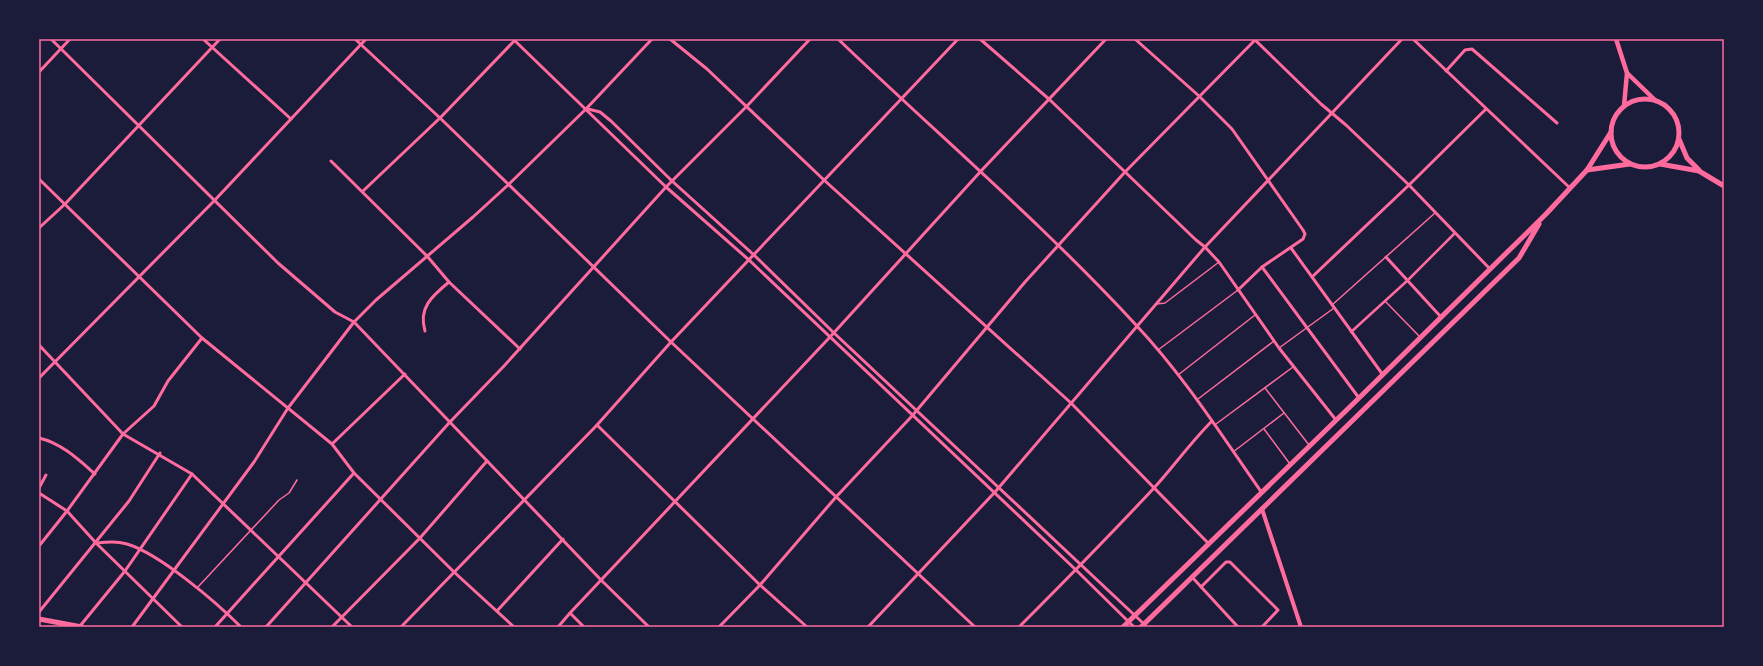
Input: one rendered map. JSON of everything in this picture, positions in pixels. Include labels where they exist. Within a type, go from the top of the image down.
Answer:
[{"type":"main road","points":[[1616,39],[1627,73],[1624,106]]},
{"type":"main road","points":[[1627,73],[1656,101],[1671,111],[1676,118],[1684,153],[1690,163],[1699,171],[1724,186]]},
{"type":"main road","points":[[1123,627],[1310,447],[1546,214],[1587,170],[1611,132],[1614,118],[1624,106],[1639,99],[1656,101]]},
{"type":"main road","points":[[1611,132],[1613,144],[1618,155],[1631,164]]},
{"type":"main road","points":[[1660,164],[1673,152],[1679,136]]},
{"type":"main road","points":[[1587,170],[1631,164],[1646,167],[1660,164],[1699,171]]},
{"type":"main road","points":[[1143,626],[1519,258],[1546,214]]},
{"type":"main road","points":[[39,619],[81,627]]},
{"type":"street","points":[[51,39],[278,263],[335,312],[354,322],[406,374],[449,423],[601,580],[649,627]]},
{"type":"street","points":[[39,72],[70,39]]},
{"type":"street","points":[[204,39],[291,119]]},
{"type":"street","points":[[39,228],[65,204],[220,39]]},
{"type":"street","points":[[355,39],[440,118],[671,342],[975,627]]},
{"type":"street","points":[[39,378],[56,363],[140,278],[366,39]]},
{"type":"street","points":[[132,627],[254,462],[288,408],[354,322],[376,300],[508,185],[586,109],[652,39]]},
{"type":"street","points":[[670,39],[707,69],[824,180],[1071,403],[1210,544]]},
{"type":"street","points":[[266,627],[449,423],[520,349],[592,267],[666,187],[747,106],[810,39]]},
{"type":"street","points":[[838,39],[901,100],[981,171],[1060,246],[1137,326],[1178,375],[1262,493]]},
{"type":"street","points":[[401,627],[597,425],[671,342],[958,39]]},
{"type":"street","points":[[980,39],[1050,100],[1196,240],[1206,247],[1219,262],[1293,367],[1336,420]]},
{"type":"street","points":[[558,627],[834,333],[981,171],[1050,100],[1106,39]]},
{"type":"street","points":[[1134,39],[1199,96],[1232,129],[1305,234],[1302,239],[1291,248],[1262,267],[1238,290]]},
{"type":"street","points":[[719,627],[760,585],[836,497],[912,416],[1025,282],[1060,246],[1125,172],[1255,39],[1409,186],[1490,269]]},
{"type":"street","points":[[868,627],[999,487],[1206,247],[1267,180],[1402,39]]},
{"type":"street","points":[[1413,39],[1570,188]]},
{"type":"street","points":[[363,191],[440,118],[515,40],[666,187],[749,260],[1076,570],[1134,627]]},
{"type":"street","points":[[1446,71],[1468,48],[1472,49],[1558,123]]},
{"type":"street","points":[[586,109],[600,112],[672,182],[754,255],[834,333],[1082,564],[1134,615],[1143,626]]},
{"type":"street","points":[[1312,277],[1409,186],[1486,109]]},
{"type":"street","points":[[331,161],[427,256],[449,282],[520,349]]},
{"type":"street","points":[[39,179],[202,338],[332,444],[354,473],[382,499],[454,572],[514,627]]},
{"type":"street","points":[[1351,332],[1408,280],[1455,233]]},
{"type":"street","points":[[1291,248],[1383,374]]},
{"type":"street","points":[[1386,257],[1442,317]]},
{"type":"street","points":[[1262,267],[1359,398]]},
{"type":"street","points":[[425,331],[422,321],[423,311],[430,300],[449,282]]},
{"type":"street","points":[[39,546],[124,434],[154,406],[168,382],[202,338]]},
{"type":"street","points":[[39,345],[124,434],[160,453],[192,474],[222,504],[307,582],[352,627]]},
{"type":"street","points":[[332,444],[406,374]]},
{"type":"street","points":[[1019,627],[1082,564],[1154,487],[1196,437],[1212,421]]},
{"type":"street","points":[[597,425],[760,585],[807,627]]},
{"type":"street","points":[[39,438],[50,441],[65,449],[95,474]]},
{"type":"street","points":[[39,612],[96,543],[128,501],[160,453]]},
{"type":"street","points":[[332,627],[340,616],[420,538],[487,461]]},
{"type":"street","points":[[215,627],[354,473]]},
{"type":"street","points":[[81,627],[141,549],[192,474]]},
{"type":"street","points":[[39,488],[46,475]]},
{"type":"street","points":[[39,493],[67,511],[96,543],[182,627]]},
{"type":"street","points":[[1262,509],[1301,627]]},
{"type":"street","points":[[498,611],[562,539]]},
{"type":"street","points":[[96,543],[117,542],[141,549],[174,570],[227,613],[241,627]]},
{"type":"street","points":[[1201,587],[1228,561],[1278,610],[1262,627]]},
{"type":"street","points":[[1192,577],[1238,627]]},
{"type":"street","points":[[570,613],[584,627]]},
{"type":"lane","points":[[1279,348],[1333,307],[1435,213]]},
{"type":"lane","points":[[1157,304],[1165,303],[1219,262]]},
{"type":"lane","points":[[1158,350],[1238,290]]},
{"type":"lane","points":[[1385,301],[1420,338]]},
{"type":"lane","points":[[1178,375],[1255,315]]},
{"type":"lane","points":[[1196,400],[1274,341]]},
{"type":"lane","points":[[1214,425],[1293,367]]},
{"type":"lane","points":[[1265,388],[1310,447]]},
{"type":"lane","points":[[1233,452],[1284,413]]},
{"type":"lane","points":[[1264,429],[1291,465]]},
{"type":"lane","points":[[196,588],[252,531],[279,500],[289,493],[297,480]]}]
